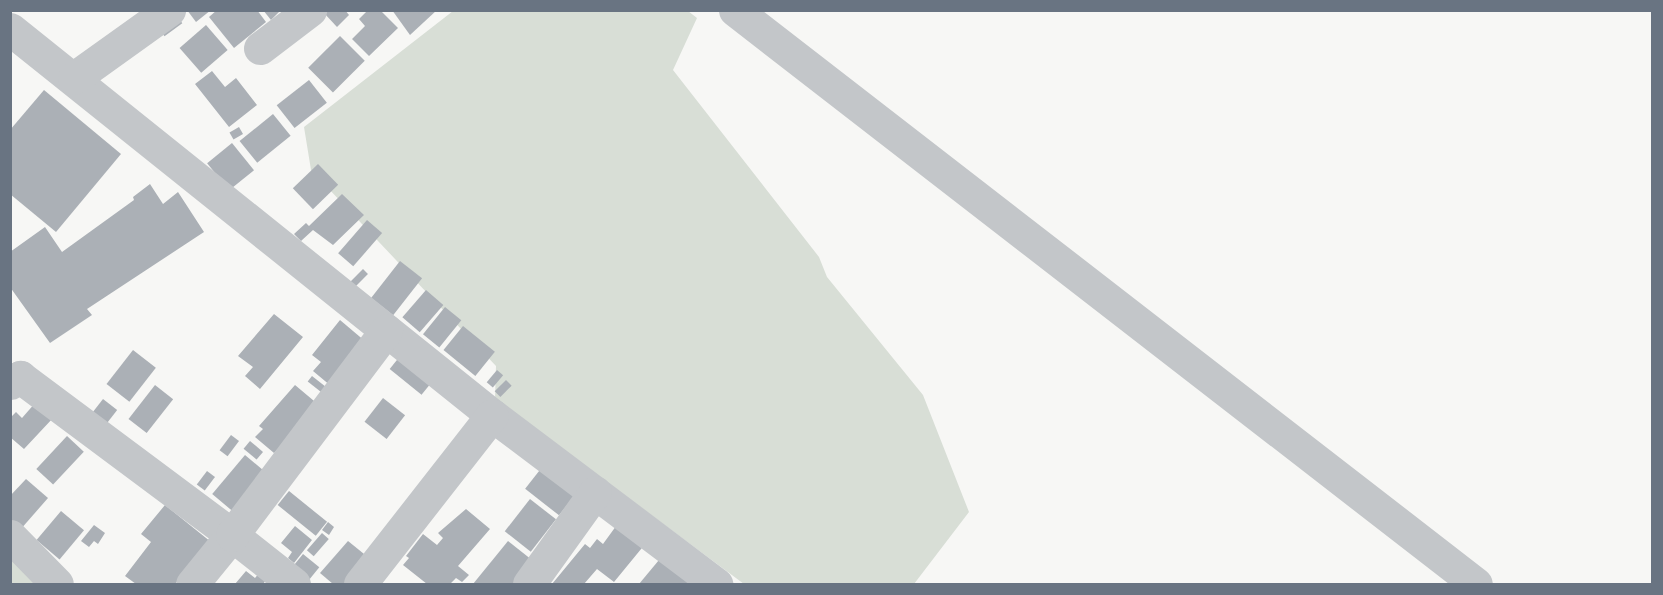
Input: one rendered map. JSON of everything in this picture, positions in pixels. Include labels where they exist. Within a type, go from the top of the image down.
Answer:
[{"type":"street","points":[[74,78],[169,10]]},
{"type":"street","points":[[260,48],[310,10]]},
{"type":"street","points":[[735,10],[1476,585]]},
{"type":"street","points":[[10,29],[492,415],[716,585]]},
{"type":"street","points":[[192,585],[387,331]]},
{"type":"street","points":[[10,383],[20,377],[232,535],[294,585]]},
{"type":"street","points":[[360,585],[492,415]]},
{"type":"street","points":[[529,585],[595,492]]},
{"type":"street","points":[[10,536],[57,585]]},
{"type":"shaded area","points":[[453,11],[688,11],[697,18],[673,70],[819,257],[827,277],[923,395],[969,512],[914,584],[744,584],[495,399],[496,366],[311,170],[304,127]]},
{"type":"shaded area","points":[[10,553],[41,584],[11,584]]},
{"type":"building","points":[[187,10],[211,10],[196,22]]},
{"type":"building","points":[[217,10],[257,10],[266,22],[234,48],[209,17]]},
{"type":"building","points":[[263,10],[281,10],[271,20]]},
{"type":"building","points":[[327,10],[345,10],[349,15],[337,27],[324,13]]},
{"type":"building","points":[[368,10],[380,10],[398,28],[369,56],[352,39],[365,26],[359,19]]},
{"type":"building","points":[[392,10],[437,10],[410,35]]},
{"type":"building","points":[[177,16],[182,23],[164,36],[159,29]]},
{"type":"building","points":[[206,25],[228,50],[201,73],[180,48]]},
{"type":"building","points":[[340,36],[365,61],[333,93],[308,68]]},
{"type":"building","points":[[212,71],[225,87],[236,78],[257,105],[229,127],[195,84]]},
{"type":"building","points":[[309,80],[327,103],[295,128],[277,105]]},
{"type":"building","points":[[44,90],[121,154],[56,232],[10,194],[10,130]]},
{"type":"building","points":[[273,114],[291,136],[257,163],[240,141]]},
{"type":"building","points":[[239,127],[243,134],[233,139],[229,132]]},
{"type":"building","points":[[232,143],[254,170],[229,190],[207,163]]},
{"type":"building","points":[[318,164],[338,185],[313,209],[293,188]]},
{"type":"building","points":[[150,184],[163,204],[178,192],[204,232],[87,309],[92,315],[50,343],[10,287],[10,252],[45,227],[62,252],[134,200],[133,197]]},
{"type":"building","points":[[342,194],[364,215],[333,245],[313,230],[301,241],[294,234],[306,223],[309,226]]},
{"type":"building","points":[[367,220],[382,233],[353,266],[338,253]]},
{"type":"building","points":[[400,261],[422,278],[393,315],[371,298]]},
{"type":"building","points":[[363,269],[368,274],[355,287],[350,282]]},
{"type":"building","points":[[426,290],[443,305],[420,332],[402,317]]},
{"type":"building","points":[[445,307],[461,320],[439,347],[423,334]]},
{"type":"building","points":[[274,314],[303,337],[260,389],[245,376],[253,367],[238,356]]},
{"type":"building","points":[[340,320],[366,342],[331,386],[313,371],[321,362],[312,355]]},
{"type":"building","points":[[463,326],[495,352],[475,376],[443,350]]},
{"type":"building","points":[[133,350],[156,368],[129,402],[107,384]]},
{"type":"building","points":[[401,355],[433,381],[422,395],[390,369]]},
{"type":"building","points":[[497,370],[503,375],[493,387],[487,382]]},
{"type":"building","points":[[312,376],[330,390],[326,396],[308,382]]},
{"type":"building","points":[[506,380],[512,386],[500,397],[495,391]]},
{"type":"building","points":[[155,385],[173,399],[147,433],[129,419]]},
{"type":"building","points":[[295,385],[320,406],[274,453],[255,437],[263,429],[259,426]]},
{"type":"building","points":[[383,398],[405,415],[387,439],[365,422]]},
{"type":"building","points":[[103,399],[117,410],[106,424],[92,413]]},
{"type":"building","points":[[36,402],[53,418],[24,449],[10,437],[10,418],[16,412],[22,418]]},
{"type":"building","points":[[231,435],[239,441],[228,456],[220,450]]},
{"type":"building","points":[[67,436],[84,452],[53,485],[36,469]]},
{"type":"building","points":[[250,441],[263,452],[257,460],[244,449]]},
{"type":"building","points":[[245,455],[268,474],[235,513],[212,494]]},
{"type":"building","points":[[543,466],[577,492],[559,515],[525,489]]},
{"type":"building","points":[[207,471],[215,477],[205,491],[197,485]]},
{"type":"building","points":[[26,479],[48,498],[20,530],[10,522],[10,496]]},
{"type":"building","points":[[289,491],[327,522],[316,536],[278,505]]},
{"type":"building","points":[[530,499],[556,519],[531,552],[505,531]]},
{"type":"building","points":[[165,505],[211,542],[175,584],[136,584],[125,576],[151,542],[141,534]]},
{"type":"building","points":[[466,509],[490,529],[458,566],[469,575],[462,582],[456,578],[450,584],[427,584],[403,565],[409,558],[406,556],[423,534],[437,545],[443,538],[438,533]]},
{"type":"building","points":[[61,511],[84,530],[60,559],[37,540]]},
{"type":"building","points":[[328,522],[334,527],[329,535],[322,530]]},
{"type":"building","points":[[619,522],[646,543],[614,582],[597,569],[584,584],[552,584],[585,544],[590,548],[597,539],[603,544]]},
{"type":"building","points":[[94,525],[105,533],[98,544],[94,541],[89,547],[81,541]]},
{"type":"building","points":[[295,526],[312,540],[294,563],[288,558],[292,552],[281,543]]},
{"type":"building","points":[[322,533],[329,539],[314,556],[307,550]]},
{"type":"building","points":[[348,541],[369,558],[347,584],[333,584],[320,573]]},
{"type":"building","points":[[508,541],[532,560],[513,584],[473,584]]},
{"type":"building","points":[[303,554],[319,567],[307,582],[291,569]]},
{"type":"building","points":[[659,560],[691,584],[639,584]]},
{"type":"building","points":[[246,571],[255,578],[260,572],[267,579],[263,584],[235,584]]}]
